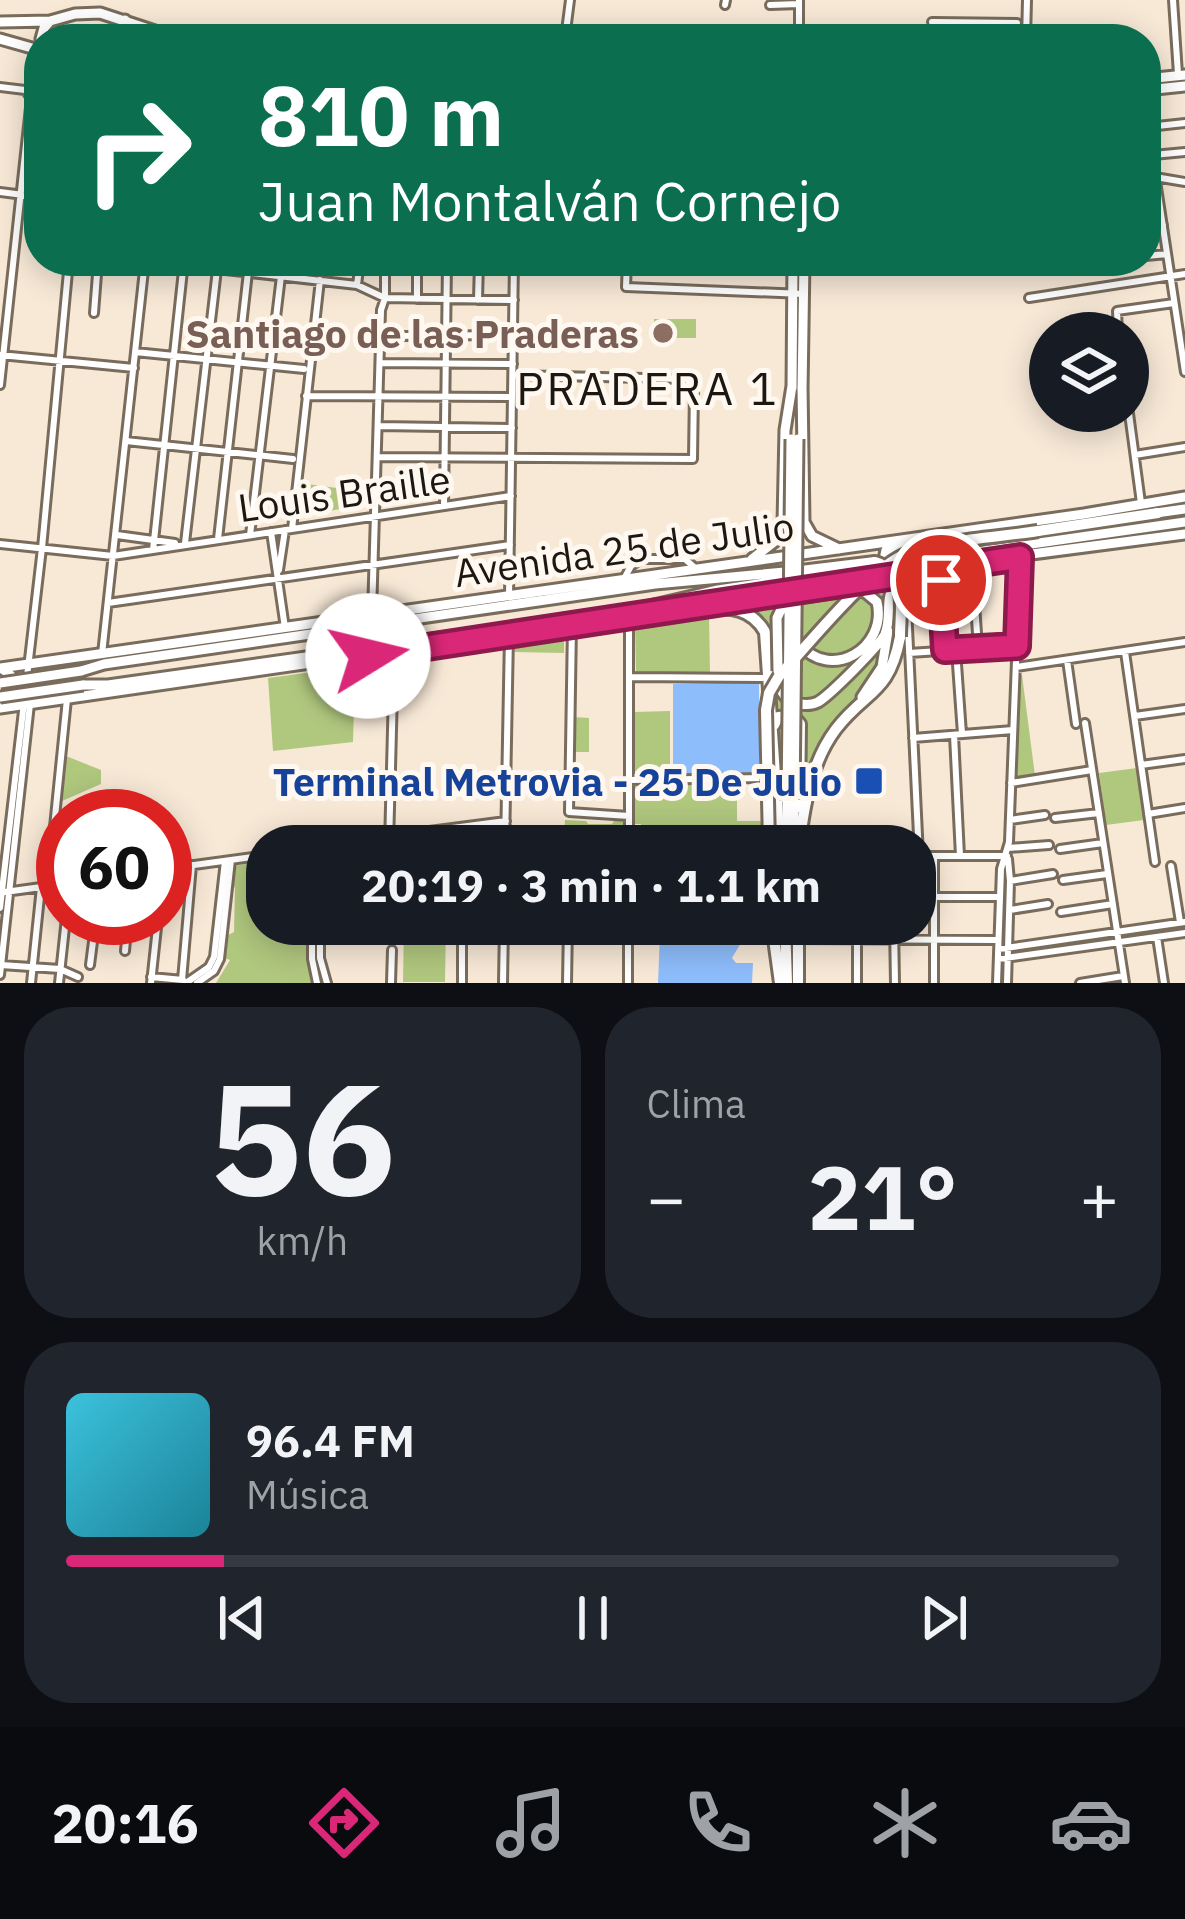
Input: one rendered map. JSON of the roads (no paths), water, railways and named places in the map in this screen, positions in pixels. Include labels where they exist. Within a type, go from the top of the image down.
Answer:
[{"type":"highway","points":[[782,825],[766,710],[769,693],[779,676],[892,561],[924,548],[1156,520]]},
{"type":"highway","points":[[796,825],[824,748],[839,724],[886,679],[900,637],[901,592],[894,572],[884,564],[802,571]]},
{"type":"highway","points":[[688,607],[745,611],[765,632],[782,825]]},
{"type":"highway","points":[[772,731],[781,715],[793,716],[800,724],[788,825]]},
{"type":"highway","points":[[776,945],[783,983]]},
{"type":"highway","points":[[783,983],[791,945]]},
{"type":"highway","points":[[793,945],[798,983]]},
{"type":"main road","points":[[0,22],[50,22],[92,13],[136,24]]},
{"type":"main road","points":[[125,20],[128,24]]},
{"type":"main road","points":[[790,801],[795,276]]},
{"type":"main road","points":[[798,294],[801,276]]},
{"type":"main road","points":[[797,386],[804,522],[812,536],[838,549]]},
{"type":"main road","points":[[747,562],[774,542],[783,523],[785,430],[797,386]]},
{"type":"main road","points":[[787,825],[795,628],[795,439]]},
{"type":"main road","name":"Avenida 25 de Julio","points":[[0,668],[1185,497]]},
{"type":"main road","name":"Avenida 25 de Julio","points":[[2,704],[83,685],[645,607],[718,590],[1156,520],[1184,509]]},
{"type":"main road","points":[[1084,514],[1156,520]]},
{"type":"main road","points":[[1099,546],[1156,520]]},
{"type":"main road","name":"Avenida 25 de Julio","points":[[1156,520],[1185,522]]},
{"type":"main road","points":[[943,533],[888,549],[883,553],[886,562],[986,560]]},
{"type":"main road","name":"Avenida 25 de Julio","points":[[2,704],[26,705],[341,660],[986,560],[1185,534]]},
{"type":"main road","points":[[655,584],[697,569]]},
{"type":"main road","points":[[839,724],[882,667],[890,590],[924,570]]},
{"type":"main road","name":"Avenida 25 de Julio","points":[[0,683],[655,584],[802,571]]},
{"type":"main road","points":[[789,588],[777,618],[778,671],[785,698],[814,704],[825,696],[880,643],[888,623]]},
{"type":"main road","points":[[725,608],[853,590],[870,595],[878,607],[874,636],[838,661],[809,654],[795,628]]},
{"type":"main road","points":[[438,607],[464,612]]},
{"type":"main road","points":[[645,607],[688,607]]},
{"type":"main road","points":[[322,632],[358,617]]},
{"type":"main road","points":[[176,643],[205,649]]},
{"type":"main road","points":[[341,660],[379,646]]},
{"type":"main road","points":[[53,661],[40,680],[45,694],[62,699]]},
{"type":"main road","points":[[0,668],[17,684],[16,698],[2,704]]},
{"type":"main road","points":[[190,672],[212,678]]},
{"type":"street","points":[[1173,0],[1183,79]]},
{"type":"street","points":[[770,4],[799,2]]},
{"type":"street","points":[[932,22],[1017,23]]},
{"type":"street","points":[[0,385],[24,161]]},
{"type":"street","points":[[0,191],[24,194]]},
{"type":"street","points":[[1161,212],[1185,372]]},
{"type":"street","points":[[1161,255],[1167,254]]},
{"type":"street","points":[[1029,298],[1185,274]]},
{"type":"street","points":[[0,975],[8,833],[26,705],[68,276]]},
{"type":"street","points":[[94,314],[97,276]]},
{"type":"street","points":[[103,655],[143,276]]},
{"type":"street","points":[[153,545],[183,276]]},
{"type":"street","points":[[184,544],[217,276]]},
{"type":"street","points":[[218,539],[248,276]]},
{"type":"street","points":[[250,535],[285,276]]},
{"type":"street","points":[[292,276],[357,285],[385,298],[514,300]]},
{"type":"street","points":[[357,285],[358,276]]},
{"type":"street","points":[[372,615],[386,276]]},
{"type":"street","points":[[416,299],[417,276]]},
{"type":"street","points":[[444,506],[447,276]]},
{"type":"street","points":[[478,300],[479,276]]},
{"type":"street","points":[[509,596],[514,276]]},
{"type":"street","points":[[626,276],[626,287],[798,294]]},
{"type":"street","points":[[278,579],[320,280]]},
{"type":"street","points":[[1121,312],[1174,303]]},
{"type":"street","points":[[380,336],[513,335]]},
{"type":"street","points":[[135,352],[304,369]]},
{"type":"street","points":[[2,356],[134,368]]},
{"type":"street","points":[[380,363],[513,364]]},
{"type":"street","points":[[377,457],[693,459],[694,388],[685,379],[513,375]]},
{"type":"street","points":[[306,396],[512,397]]},
{"type":"street","points":[[378,426],[512,428]]},
{"type":"street","points":[[1132,432],[1142,503]]},
{"type":"street","points":[[126,441],[293,459]]},
{"type":"street","points":[[1135,455],[1185,447]]},
{"type":"street","name":"Louis Braille","points":[[0,544],[113,556],[153,545],[511,496]]},
{"type":"street","points":[[271,532],[285,628]]},
{"type":"street","name":"Louis Braille","points":[[116,535],[153,545]]},
{"type":"street","points":[[108,603],[510,545]]},
{"type":"street","points":[[1007,983],[1020,557]]},
{"type":"street","points":[[623,580],[641,559],[685,560],[697,569]]},
{"type":"street","points":[[973,575],[978,649]]},
{"type":"street","points":[[941,580],[945,650]]},
{"type":"street","points":[[907,607],[916,825]]},
{"type":"street","points":[[629,617],[629,825]]},
{"type":"street","points":[[572,626],[570,813],[629,816]]},
{"type":"street","points":[[499,825],[506,824],[509,635]]},
{"type":"street","points":[[1016,668],[1185,642]]},
{"type":"street","points":[[909,652],[1017,646]]},
{"type":"street","points":[[956,650],[960,856]]},
{"type":"street","points":[[389,825],[394,652]]},
{"type":"street","points":[[1125,652],[1155,862]]},
{"type":"street","points":[[1067,660],[1092,770],[1124,979],[1079,983]]},
{"type":"street","points":[[629,677],[762,678]]},
{"type":"street","points":[[54,789],[62,699]]},
{"type":"street","points":[[1134,716],[1185,709]]},
{"type":"street","points":[[913,738],[1013,730]]},
{"type":"street","points":[[1141,765],[1185,759]]},
{"type":"street","points":[[1011,784],[1092,770]]},
{"type":"street","points":[[629,780],[776,778]]},
{"type":"street","points":[[1148,814],[1185,808]]},
{"type":"street","points":[[1055,818],[1099,813]]},
{"type":"street","points":[[1010,820],[1045,815]]},
{"type":"street","points":[[1060,849],[1103,843]]},
{"type":"street","points":[[936,856],[1008,852],[1049,844]]},
{"type":"street","points":[[997,983],[1001,868],[1008,852]]},
{"type":"street","points":[[192,866],[246,858]]},
{"type":"street","points":[[155,945],[151,980],[188,982],[214,971],[220,958],[228,860]]},
{"type":"street","points":[[936,940],[1008,954],[1183,923],[1171,866]]},
{"type":"street","points":[[1010,881],[1053,874]]},
{"type":"street","points":[[1063,880],[1108,874]]},
{"type":"street","points":[[6,892],[36,888]]},
{"type":"street","points":[[0,908],[6,892]]},
{"type":"street","points":[[936,897],[1000,897]]},
{"type":"street","points":[[1010,910],[1048,904]]},
{"type":"street","points":[[1061,912],[1113,904]]},
{"type":"street","points":[[1118,938],[1185,933]]},
{"type":"street","points":[[1157,937],[1164,983]]},
{"type":"street","points":[[31,983],[36,945]]},
{"type":"street","points":[[59,983],[63,945]]},
{"type":"street","points":[[90,965],[93,945]]},
{"type":"street","points":[[125,951],[126,945]]},
{"type":"street","points":[[188,982],[189,945]]},
{"type":"street","points":[[314,945],[317,983]]},
{"type":"street","points":[[318,945],[327,983]]},
{"type":"street","points":[[461,945],[461,983]]},
{"type":"street","points":[[503,983],[504,945]]},
{"type":"street","points":[[567,983],[568,945]]},
{"type":"street","points":[[628,945],[628,983]]},
{"type":"street","points":[[857,945],[857,983]]},
{"type":"street","points":[[894,945],[895,983]]},
{"type":"street","points":[[934,945],[934,983]]},
{"type":"street","points":[[392,950],[392,983]]},
{"type":"street","points":[[1,965],[60,969],[78,977]]},
{"type":"water","points":[[759,682],[759,774],[673,775],[673,684]]},
{"type":"water","points":[[660,945],[740,945],[732,958],[736,963],[753,963],[752,983],[658,983]]},
{"type":"place","name":"Santiago de las Praderas","points":[[663,333]]},
{"type":"place","name":"Terminal Metrovia - 25 De Julio","points":[[869,781]]},
{"type":"district","name":"PRADERA 1","points":[[648,388]]}]
